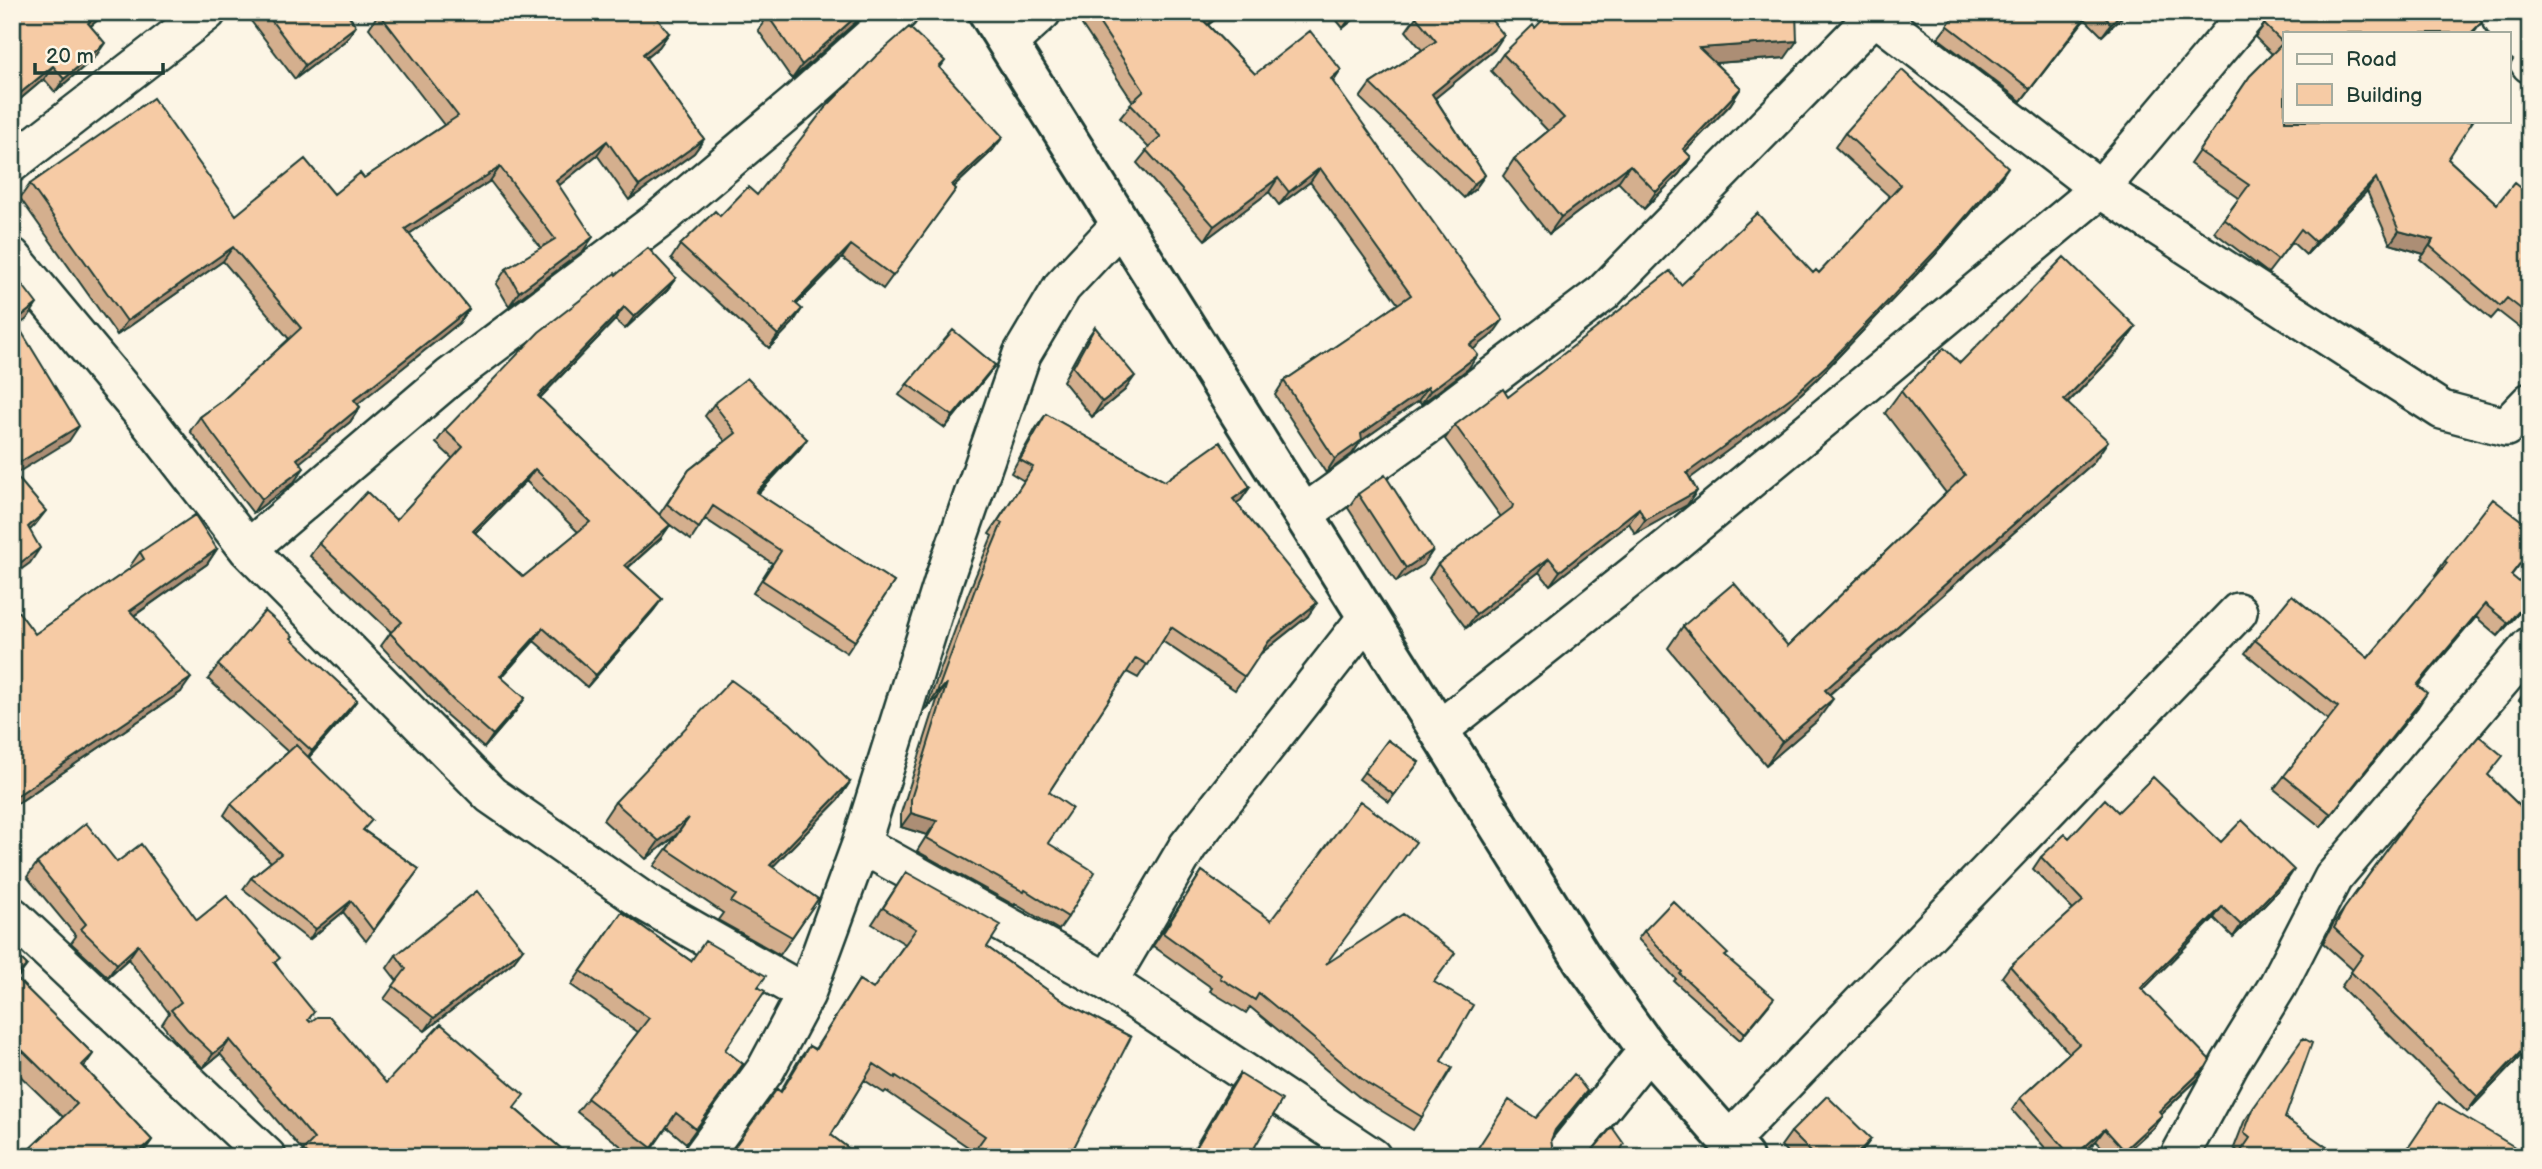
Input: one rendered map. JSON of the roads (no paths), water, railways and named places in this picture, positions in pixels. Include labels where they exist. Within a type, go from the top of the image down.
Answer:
[{"type":"street","points":[[12,163],[206,12]]},
{"type":"street","points":[[248,549],[450,377],[656,222],[797,103],[899,12]]},
{"type":"street","points":[[1042,12],[998,28],[1583,960],[1648,1050],[1736,1149],[2238,612]]},
{"type":"street","points":[[1439,730],[1670,545],[2100,189],[2249,12]]},
{"type":"street","points":[[2498,12],[2530,64]]},
{"type":"street","points":[[1304,514],[1435,420],[1603,293],[1874,14],[2100,189],[2442,410],[2506,427],[2530,402]]},
{"type":"street","points":[[702,1157],[766,1069],[806,994],[861,844],[944,579],[1022,354],[1062,287],[1121,223]]},
{"type":"street","points":[[12,257],[147,419],[248,549],[491,796],[646,903],[806,994]]},
{"type":"street","points":[[1108,982],[1188,846],[1368,617]]},
{"type":"street","points":[[2179,1157],[2230,1063],[2278,985],[2333,878],[2530,646]]},
{"type":"street","points":[[861,844],[1108,982],[1373,1157]]},
{"type":"street","points":[[12,916],[267,1157]]},
{"type":"street","points":[[1562,1157],[1648,1050]]}]
